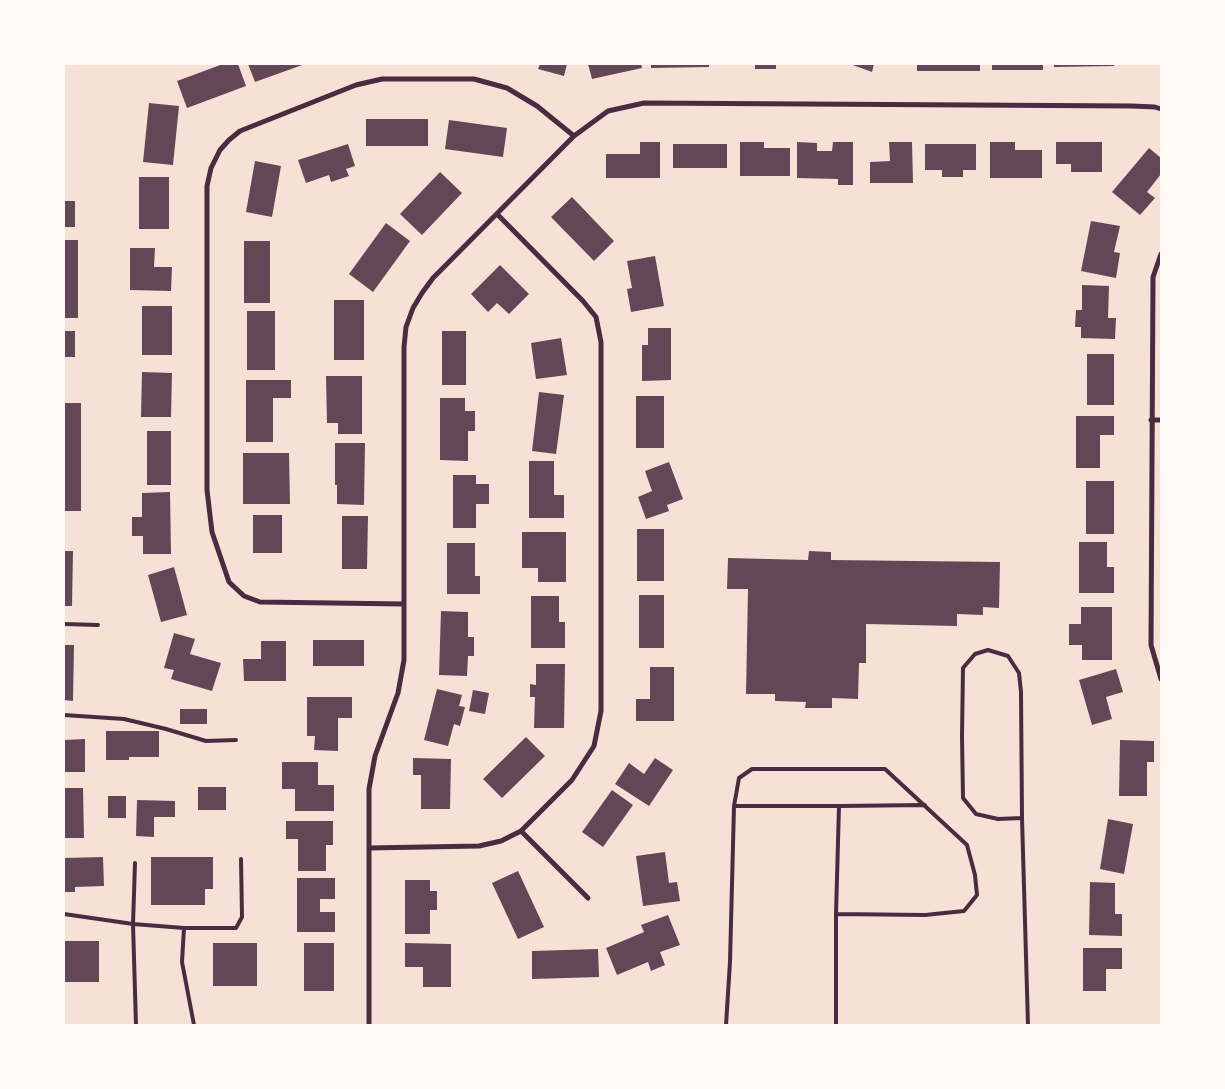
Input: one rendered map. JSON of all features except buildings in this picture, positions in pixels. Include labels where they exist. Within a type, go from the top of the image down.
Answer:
[{"type":"street","points":[[404,604],[260,602],[244,596],[229,582],[212,532],[207,490],[207,186],[212,168],[220,150],[240,131],[356,84],[382,80],[474,79],[507,88],[537,106],[574,136]]},
{"type":"street","points":[[369,1025],[369,789],[375,756],[398,693],[404,660],[404,347],[406,327],[413,308],[432,278],[574,136],[608,111],[644,103],[1132,106],[1161,109]]},
{"type":"street","points":[[369,848],[479,846],[501,841],[521,831],[572,780],[594,746],[601,711],[600,342],[596,317],[583,300],[497,214]]},
{"type":"street","points":[[1161,254],[1153,276],[1151,420],[1151,645],[1161,679]]},
{"type":"street","points":[[1151,420],[1161,420]]},
{"type":"street","points":[[521,831],[588,898]]},
{"type":"lane","points":[[64,624],[98,625]]},
{"type":"lane","points":[[1022,818],[998,818],[976,814],[963,798],[963,668],[975,654],[988,650],[1008,656],[1019,672],[1028,1025]]},
{"type":"lane","points":[[64,715],[124,719],[206,740],[236,740]]},
{"type":"lane","points":[[726,1025],[730,962],[734,806],[739,778],[752,769],[885,769],[967,845],[976,876],[977,895],[964,911],[925,915],[836,914]]},
{"type":"lane","points":[[734,806],[925,805]]},
{"type":"lane","points":[[836,1025],[836,914],[839,806]]},
{"type":"lane","points":[[64,914],[133,924],[184,928],[236,928],[242,917],[241,859]]},
{"type":"lane","points":[[135,863],[133,924],[136,1025]]},
{"type":"lane","points":[[184,928],[182,962],[194,1025]]}]
